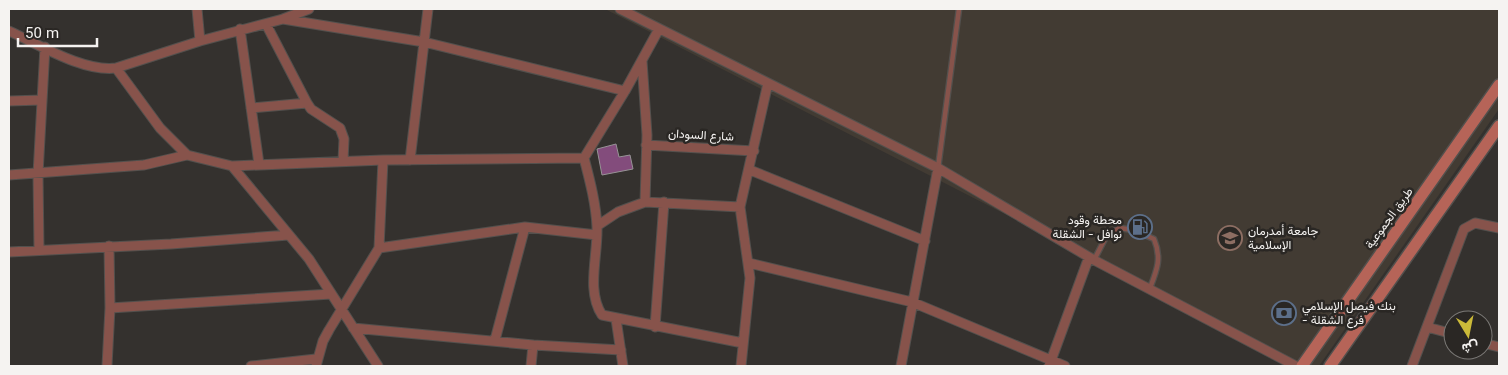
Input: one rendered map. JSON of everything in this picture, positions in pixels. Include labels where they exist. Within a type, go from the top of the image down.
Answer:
[{"type":"main road","name":"طريق الجموعية","points":[[1302,366],[1499,85]]},
{"type":"main road","points":[[1330,366],[1499,128]]},
{"type":"street","points":[[197,9],[200,41]]},
{"type":"street","points":[[9,32],[88,66],[104,69],[116,68],[240,29],[283,19],[309,9]]},
{"type":"street","points":[[410,160],[428,9]]},
{"type":"street","points":[[620,9],[938,168],[1091,258],[1296,366]]},
{"type":"street","points":[[283,19],[424,42],[625,91]]},
{"type":"street","points":[[266,24],[307,103],[316,113],[340,128],[344,139],[343,161]]},
{"type":"street","points":[[240,29],[259,164]]},
{"type":"street","points":[[660,29],[584,158],[591,186],[597,230],[594,299],[602,315],[742,343]]},
{"type":"street","points":[[39,250],[38,174],[45,47]]},
{"type":"street","points":[[642,61],[646,145],[645,202]]},
{"type":"street","points":[[116,68],[160,128],[188,155]]},
{"type":"street","points":[[740,366],[750,278],[740,207],[750,170],[768,84]]},
{"type":"street","points":[[9,101],[42,100]]},
{"type":"street","points":[[251,108],[307,103]]},
{"type":"street","name":"شارع السودان","points":[[646,145],[754,151]]},
{"type":"street","points":[[9,176],[144,165],[188,155],[232,166],[383,160],[584,158]]},
{"type":"street","points":[[251,366],[316,363],[323,341],[380,248],[383,160]]},
{"type":"street","points":[[232,166],[309,259],[378,366]]},
{"type":"street","points":[[901,366],[938,168]]},
{"type":"street","points":[[750,170],[925,241]]},
{"type":"street","points":[[380,248],[525,227],[597,230],[618,212],[645,202],[740,207]]},
{"type":"street","points":[[655,327],[664,202]]},
{"type":"street","points":[[1412,366],[1464,229],[1475,223],[1499,228]]},
{"type":"street","points":[[495,340],[525,227]]},
{"type":"street","points":[[9,252],[171,244],[288,235]]},
{"type":"street","points":[[107,366],[110,308],[110,246]]},
{"type":"street","points":[[1050,363],[1091,258]]},
{"type":"street","points":[[749,262],[912,302],[1050,363],[1065,366]]},
{"type":"street","points":[[110,308],[331,294]]},
{"type":"street","points":[[616,319],[623,366]]},
{"type":"street","points":[[1427,327],[1443,331]]},
{"type":"street","points":[[353,328],[533,345],[621,350]]},
{"type":"street","points":[[531,366],[533,345]]},
{"type":"lane","points":[[938,168],[959,9]]},
{"type":"lane","points":[[1091,258],[1106,237],[1119,228],[1134,230],[1154,239],[1160,253],[1157,270],[1150,288]]},
{"type":"shaded area","name":"جامعة أمدرمان الإسلامية","points":[[605,9],[1499,9],[1499,109],[1319,366],[1301,366]]},
{"type":"building","points":[[616,144],[619,157],[630,155],[633,169],[602,175],[597,149]]},
{"type":"place","name":"محطة وقود نوافل - الشقلة","points":[[1140,227]]},
{"type":"place","name":"جامعة أمدرمان الإسلامية","points":[[1230,238]]},
{"type":"place","name":"بنك فيصل الإسلامي - فرع الشقلة","points":[[1284,313]]}]
